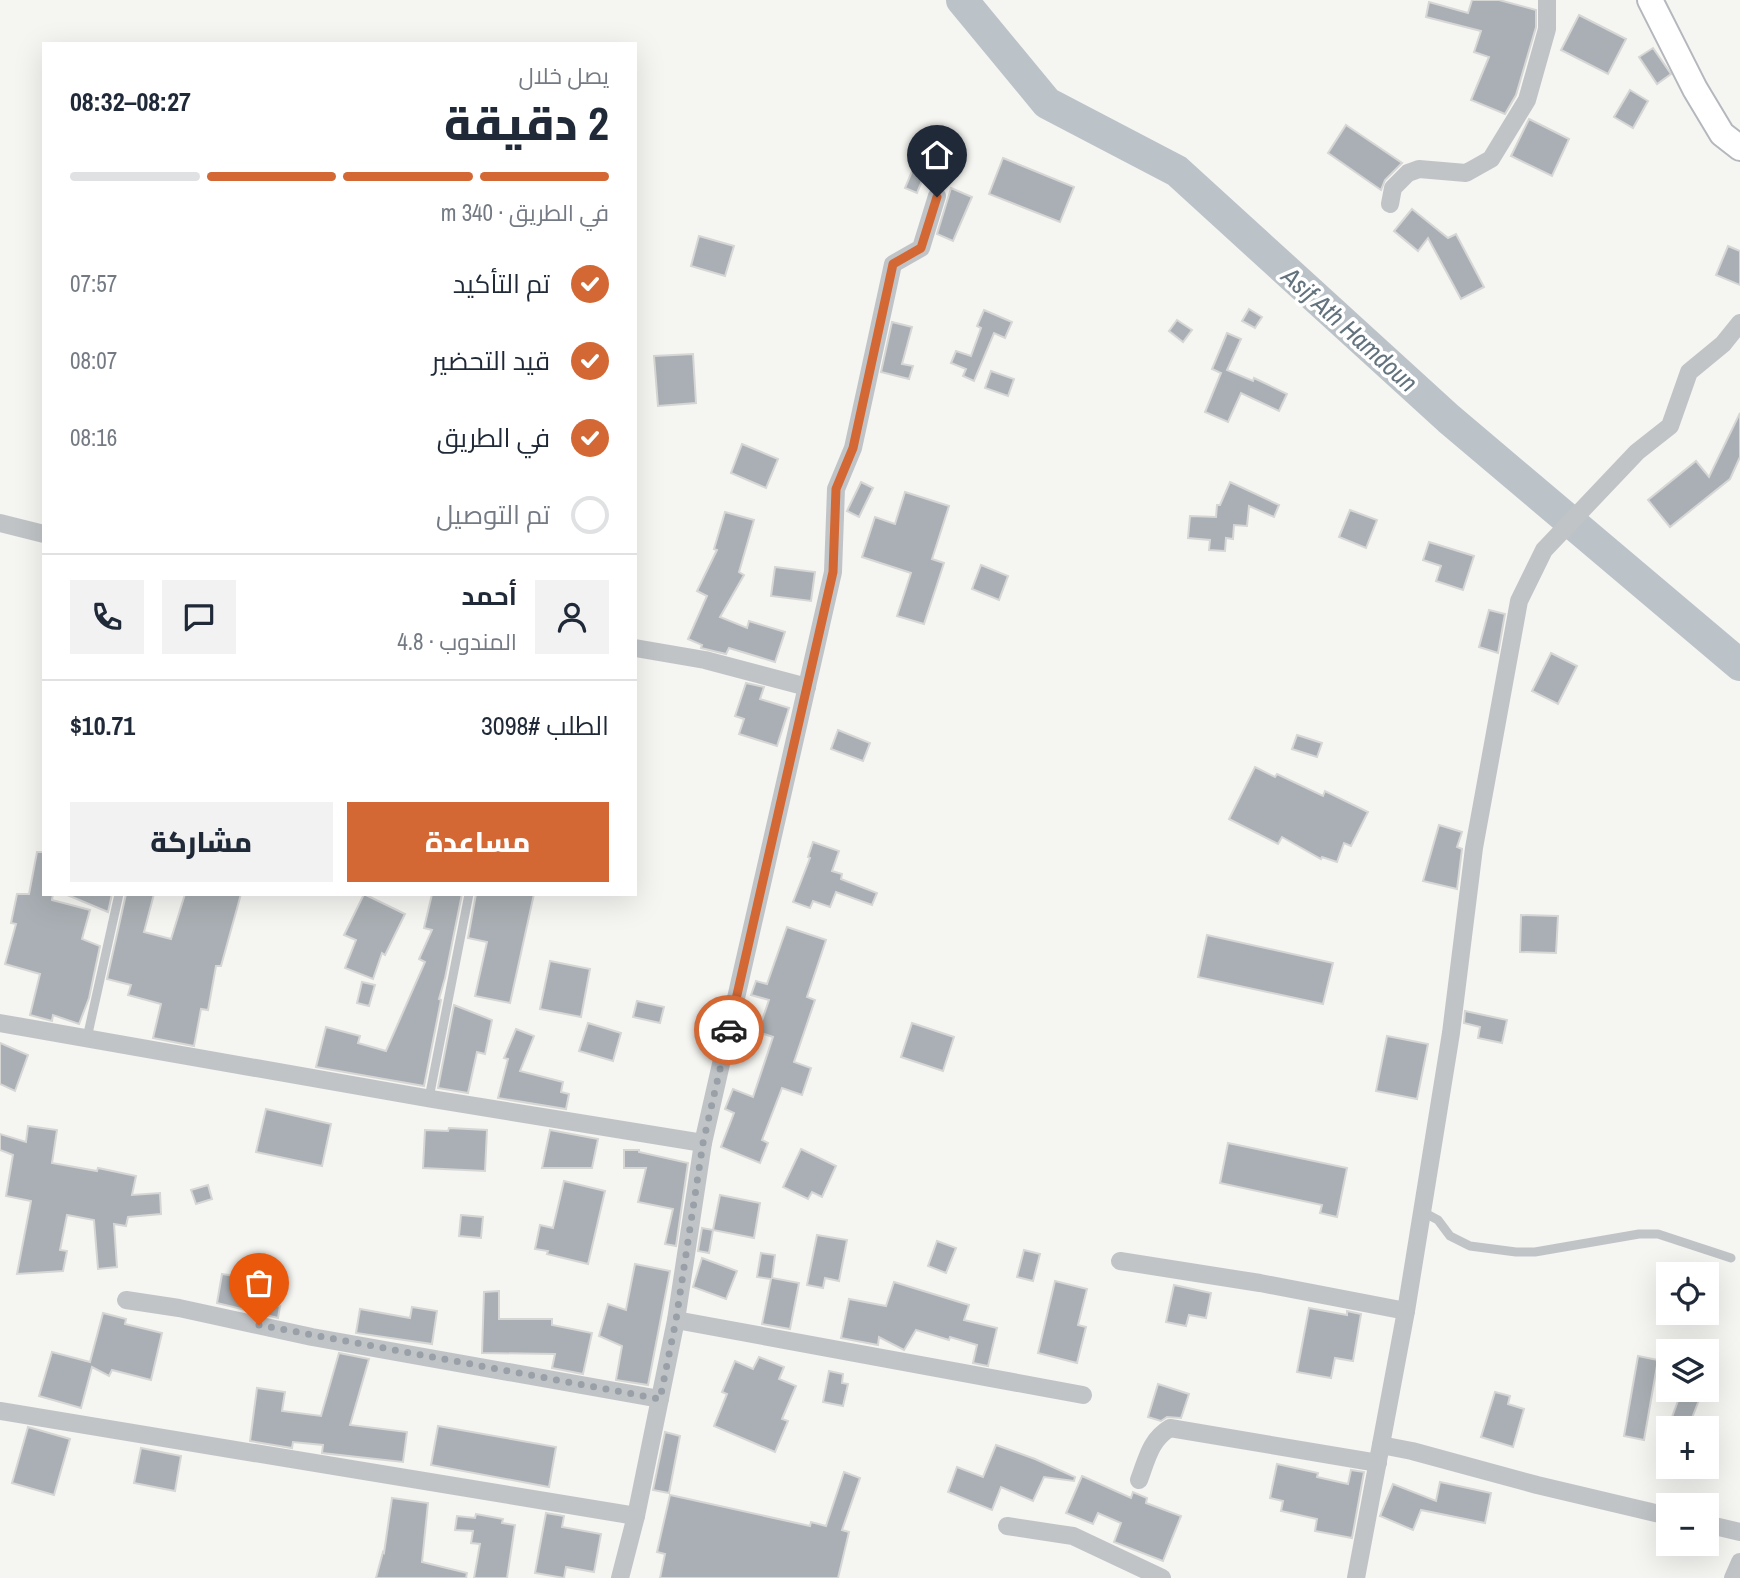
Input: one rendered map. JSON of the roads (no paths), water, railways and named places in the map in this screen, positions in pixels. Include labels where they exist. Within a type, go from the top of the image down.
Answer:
[{"type":"street","points":[[1390,204],[1393,188],[1408,173],[1419,169],[1466,173],[1491,159],[1527,100],[1546,29],[1547,0]]},
{"type":"street","points":[[1650,0],[1695,89],[1722,134],[1740,148]]},
{"type":"street","points":[[620,1578],[636,1516],[676,1320],[703,1143],[833,572],[836,489],[853,448],[893,264],[921,248],[937,197]]},
{"type":"street","points":[[1359,1577],[1423,1212],[1451,1033],[1474,848],[1519,601],[1544,550],[1637,452],[1670,426],[1689,372],[1723,344],[1740,323]]},
{"type":"street","points":[[0,523],[42,534]]},
{"type":"street","points":[[637,648],[705,660],[807,687]]},
{"type":"street","points":[[0,1023],[703,1143]]},
{"type":"street","points":[[1120,1261],[1260,1283],[1406,1311]]},
{"type":"street","points":[[126,1300],[179,1308],[312,1337],[660,1399]]},
{"type":"street","points":[[676,1320],[1083,1395]]},
{"type":"street","points":[[0,1411],[636,1516]]},
{"type":"street","points":[[1139,1480],[1158,1435],[1170,1428],[1379,1454],[1412,1451],[1656,1513]]},
{"type":"street","points":[[1007,1526],[1073,1536],[1162,1578]]},
{"type":"street","points":[[1719,1527],[1740,1532]]},
{"type":"street","points":[[1733,1578],[1740,1562]]},
{"type":"lane","points":[[87,1038],[119,896]]},
{"type":"lane","points":[[429,1098],[469,896]]},
{"type":"lane","points":[[1423,1212],[1438,1220],[1450,1236],[1482,1247],[1535,1252],[1639,1234],[1657,1234],[1731,1258]]},
{"type":"waterway","name":"Asif Ath Hamdoun","points":[[962,0],[1047,103],[1177,171],[1449,419],[1740,665]]}]
